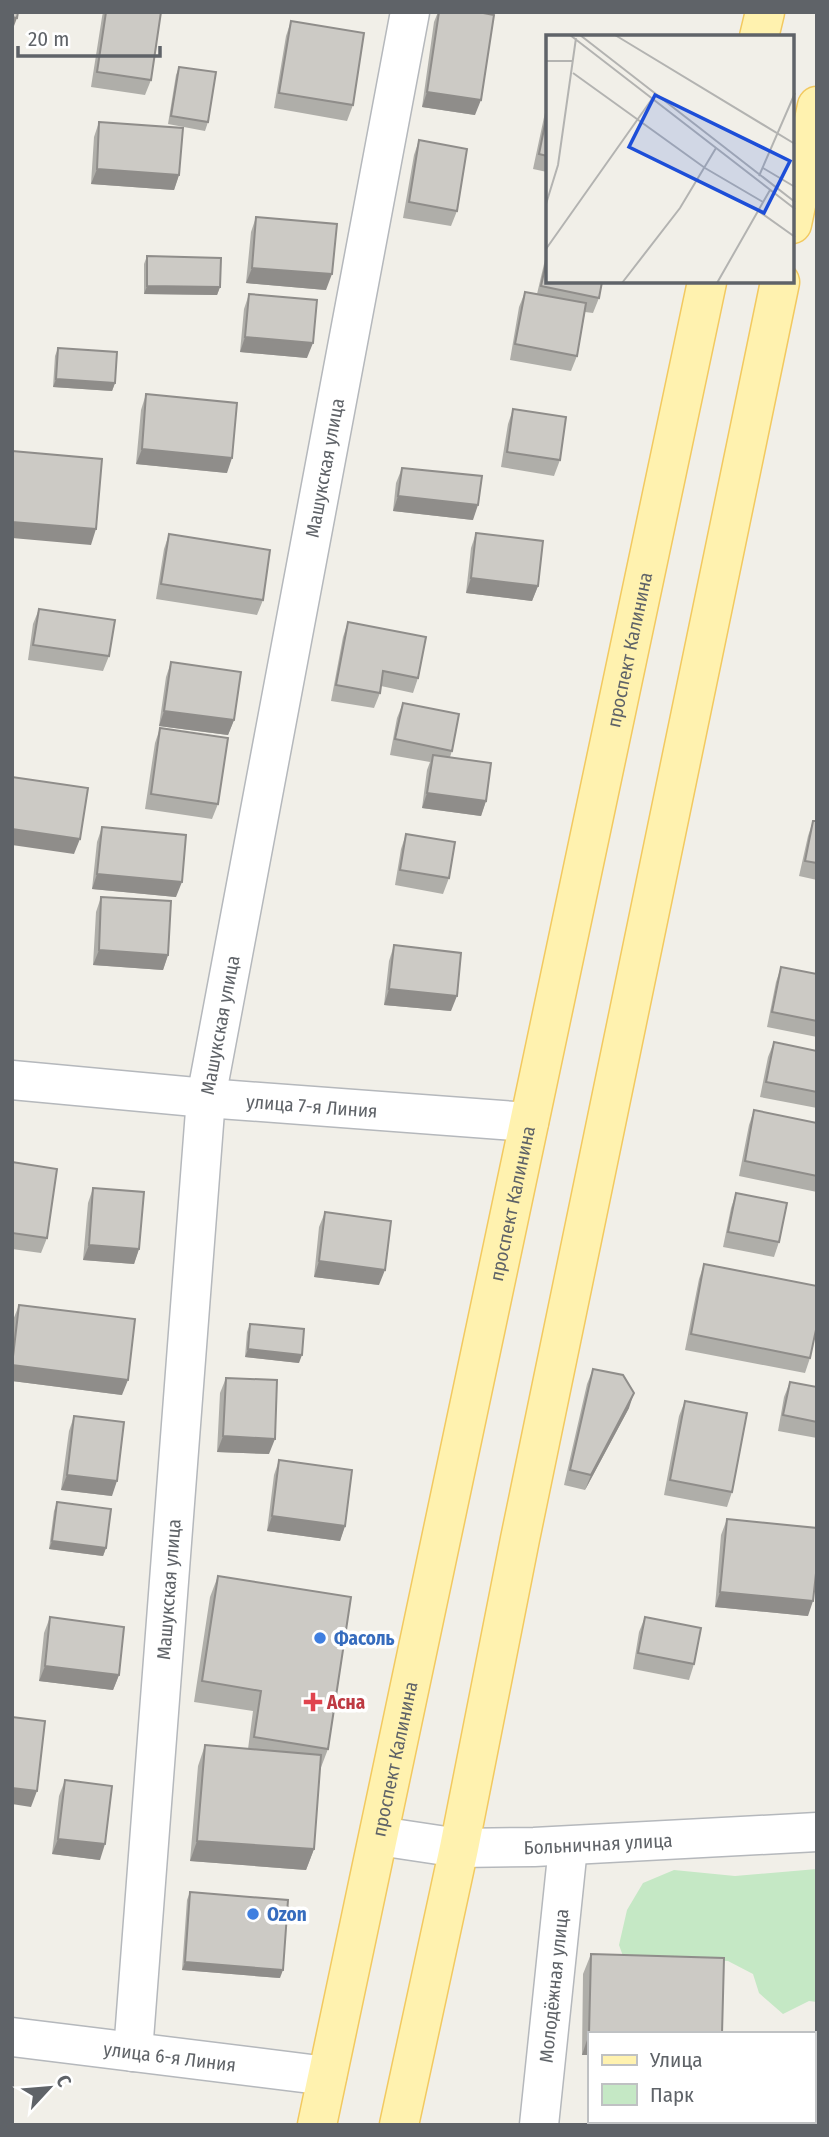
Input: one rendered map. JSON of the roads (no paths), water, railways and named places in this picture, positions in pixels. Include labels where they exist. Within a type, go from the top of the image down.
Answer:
[{"type":"main road","points":[[760,35],[765,12]]},
{"type":"main road","points":[[794,215],[817,106]]},
{"type":"main road","name":"проспект Калинина","points":[[317,2125],[708,284]]},
{"type":"main road","points":[[399,2125],[459,1848],[531,1484],[780,284]]},
{"type":"street","name":"Машукская улица","points":[[134,2052],[206,1098],[410,12]]},
{"type":"street","name":"улица 7-я Линия","points":[[12,1080],[206,1098],[529,1122]]},
{"type":"street","name":"Больничная улица","points":[[379,1836],[459,1848],[568,1847],[817,1832]]},
{"type":"street","name":"Молодёжная улица","points":[[539,2125],[568,1847]]},
{"type":"street","name":"улица 6-я Линия","points":[[12,2036],[327,2076]]},
{"type":"place","name":"Фасоль","points":[[320,1638]]},
{"type":"place","name":"Асна","points":[[313,1702]]},
{"type":"place","name":"Ozon","points":[[253,1914]]}]
